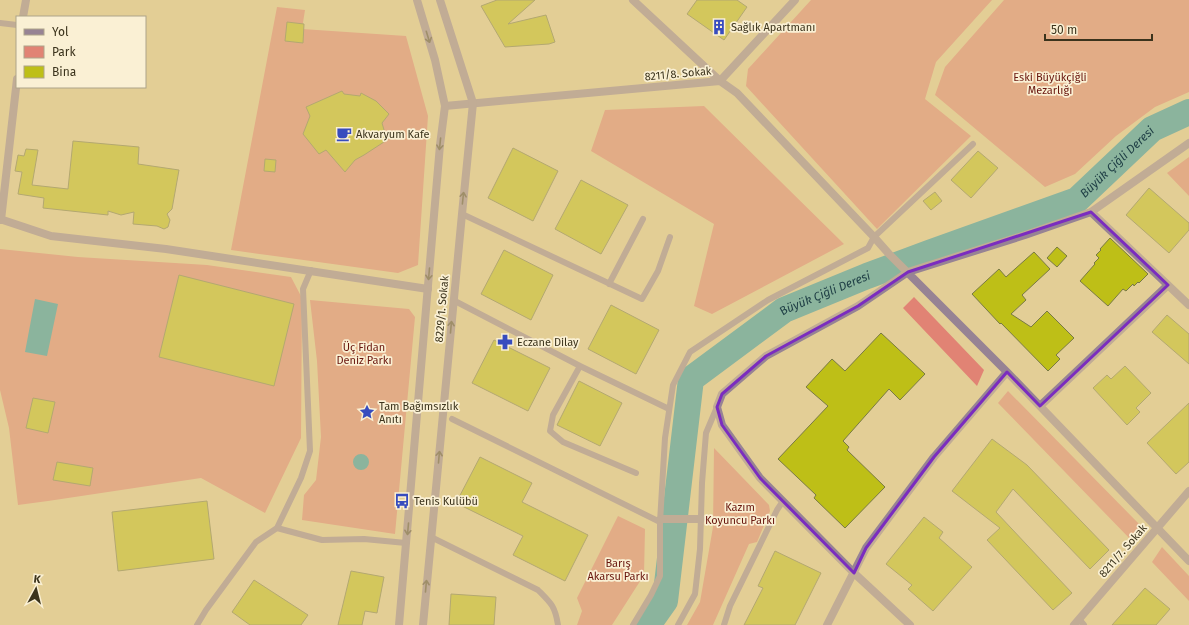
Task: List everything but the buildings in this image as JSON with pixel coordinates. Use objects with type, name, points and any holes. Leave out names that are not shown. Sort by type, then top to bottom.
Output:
[{"type":"street","points":[[23,16],[26,0]]},
{"type":"street","name":"8229/1. Sokak","points":[[399,625],[440,145],[445,106],[436,60],[417,0]]},
{"type":"street","name":"8229/1. Sokak","points":[[423,625],[473,103],[440,0]]},
{"type":"street","points":[[633,0],[720,81],[795,0]]},
{"type":"street","name":"8211/8. Sokak","points":[[445,106],[720,81],[737,93],[889,254],[1007,372],[1158,527],[1189,561]]},
{"type":"street","points":[[16,87],[0,220],[51,236],[166,249],[428,289]]},
{"type":"street","points":[[910,625],[854,572],[760,478],[722,424],[717,407],[722,394],[766,356],[858,306],[908,272],[1025,235],[1090,212],[1189,143]]},
{"type":"street","points":[[1090,212],[1189,305]]},
{"type":"street","points":[[1040,406],[1168,285]]},
{"type":"street","points":[[827,625],[866,548],[934,457],[1007,372]]},
{"type":"street","name":"8211/7. Sokak","points":[[1079,623],[1189,491]]},
{"type":"street","points":[[661,521],[701,518]]},
{"type":"lane","points":[[0,23],[16,26]]},
{"type":"lane","points":[[633,625],[660,576],[665,438],[673,385],[690,352],[768,300],[868,248],[874,237],[973,144]]},
{"type":"lane","points":[[462,214],[642,299],[658,271],[670,236]]},
{"type":"lane","points":[[609,284],[643,219]]},
{"type":"lane","points":[[197,625],[206,610],[256,542],[277,528],[301,478],[310,451],[303,288],[311,270]]},
{"type":"lane","points":[[453,300],[580,366],[669,409]]},
{"type":"lane","points":[[580,366],[552,415],[550,431],[563,442],[636,474]]},
{"type":"lane","points":[[678,625],[694,594],[700,549],[702,483],[706,433],[717,407]]},
{"type":"lane","points":[[452,420],[661,521]]},
{"type":"lane","points":[[724,625],[730,606],[782,501]]},
{"type":"lane","points":[[277,528],[322,540],[364,539],[406,543]]},
{"type":"lane","points":[[431,537],[538,590],[552,603],[558,625]]},
{"type":"highlighted area","points":[[1091,212],[1168,285],[1040,406],[1007,372],[934,457],[866,548],[854,573],[760,478],[722,425],[717,407],[722,394],[766,356],[858,306],[908,272]]},
{"type":"green space","points":[[811,0],[992,0],[936,62],[925,99],[971,136],[877,229],[746,86],[748,69]]},
{"type":"green space","name":"Eski Büyükçiğli Mezarlığı","points":[[1004,0],[1189,0],[1189,92],[1155,107],[1116,136],[1075,174],[1045,187],[935,95],[945,67]]},
{"type":"green space","points":[[277,7],[305,10],[302,29],[406,36],[428,116],[418,265],[398,273],[231,250]]},
{"type":"green space","points":[[704,106],[844,244],[712,314],[694,306],[714,224],[591,151],[605,110]]},
{"type":"green space","points":[[1189,157],[1189,196],[1167,173]]},
{"type":"green space","points":[[0,249],[78,257],[207,265],[291,277],[302,298],[301,438],[265,513],[201,478],[18,505],[9,428],[0,390]]},
{"type":"green space","points":[[914,297],[984,370],[977,386],[903,308]]},
{"type":"green space","name":"Üç Fidan Deniz Parkı","points":[[310,300],[409,309],[415,317],[395,534],[302,520],[304,495],[316,480],[321,437],[317,361]]},
{"type":"green space","points":[[1008,391],[1141,526],[1132,541],[998,403]]},
{"type":"green space","name":"Kazım Koyuncu Parkı","points":[[714,448],[769,505],[770,511],[757,542],[749,544],[713,625],[687,625],[700,602],[713,527]]},
{"type":"green space","name":"Barış Akarsu Parkı","points":[[618,516],[645,529],[644,575],[612,625],[577,625],[582,611],[577,598]]},
{"type":"green space","points":[[1162,547],[1189,576],[1189,601],[1152,562]]},
{"type":"water","points":[[35,299],[58,304],[47,356],[25,352]]},
{"type":"water","points":[[361,454],[367,456],[369,462],[367,468],[361,470],[355,468],[353,462],[355,456]]},
{"type":"waterway","name":"Büyük Çiğli Deresi","points":[[648,625],[665,601],[691,379],[784,310],[867,276],[1077,200],[1152,129],[1189,112]]},
{"type":"place","name":"Sağlık Apartmanı","points":[[719,27]]},
{"type":"place","name":"Akvaryum Kafe","points":[[344,134]]},
{"type":"place","name":"Eczane Dilay","points":[[505,342]]},
{"type":"place","name":"Tam Bağımsızlık Anıtı","points":[[367,412]]},
{"type":"place","name":"Tenis Kulübü","points":[[402,501]]}]
